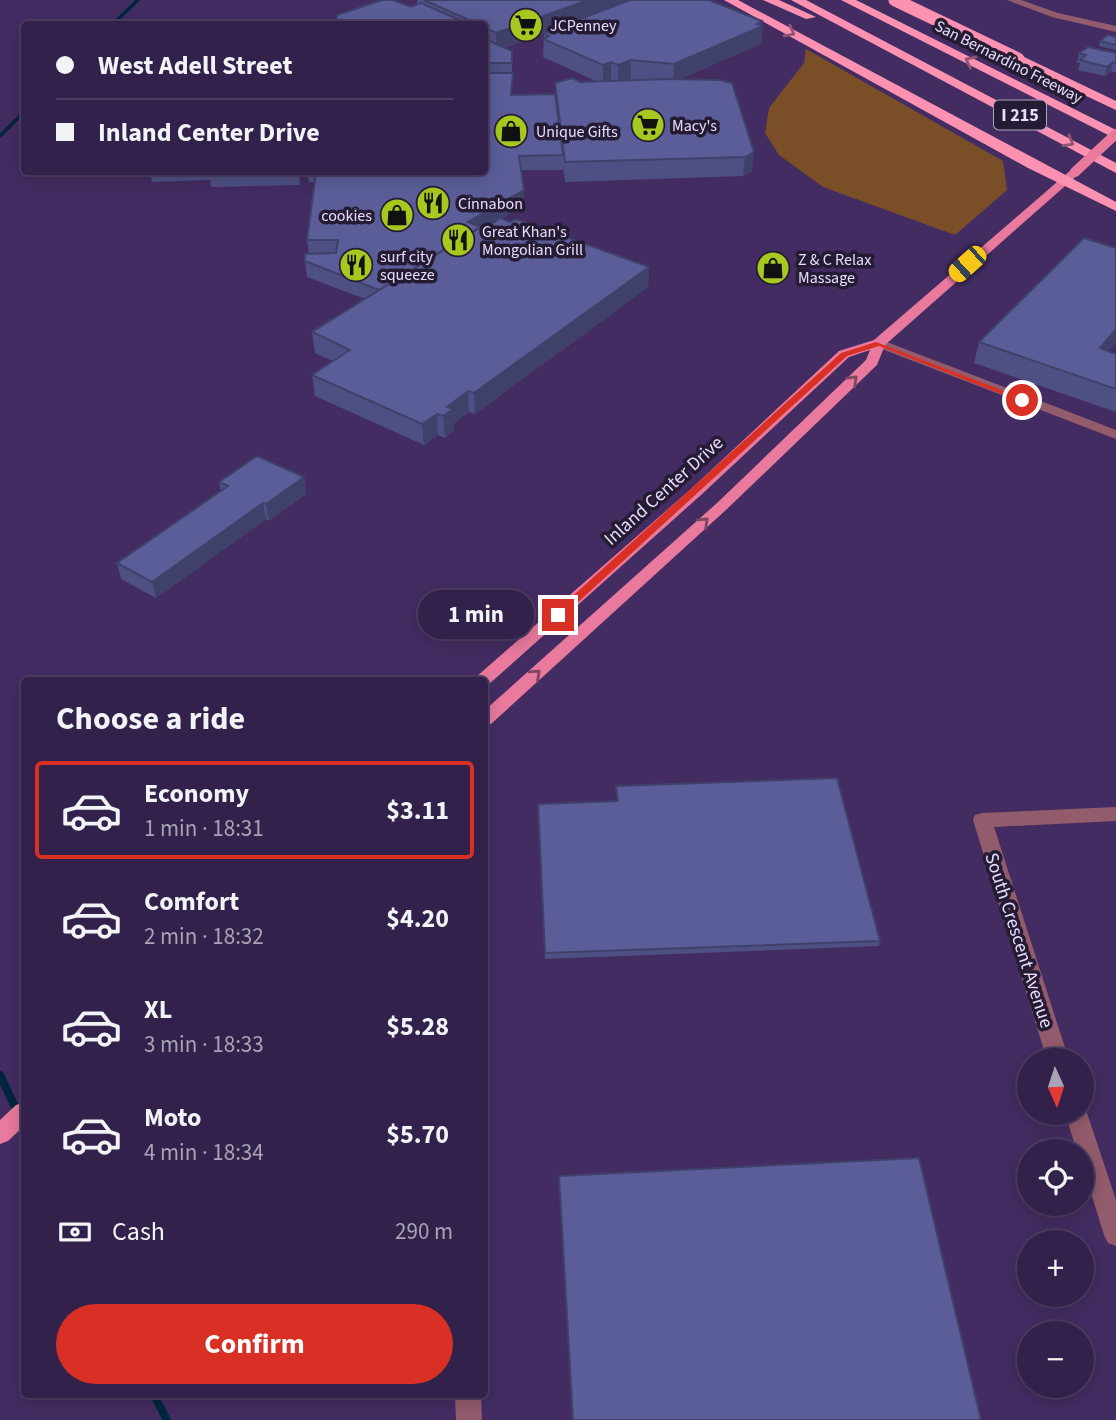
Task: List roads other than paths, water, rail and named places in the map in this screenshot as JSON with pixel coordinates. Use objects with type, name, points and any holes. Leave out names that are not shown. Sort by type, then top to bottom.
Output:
[{"type":"highway","points":[[730,0],[1069,177],[1116,207]]},
{"type":"highway","points":[[769,0],[880,45]]},
{"type":"highway","name":"I 215","points":[[797,0],[1042,127],[1116,169]]},
{"type":"highway","name":"San Bernardino Freeway","points":[[847,0],[1116,135]]},
{"type":"highway","points":[[896,0],[990,57],[1032,91]]},
{"type":"highway","points":[[896,0],[1116,106]]},
{"type":"main road","name":"Inland Center Drive","points":[[487,677],[696,492],[844,354],[879,344],[1116,135]]},
{"type":"main road","name":"Inland Center Drive","points":[[488,717],[722,506],[872,362],[879,344]]},
{"type":"main road","points":[[0,1135],[21,1114]]},
{"type":"street","points":[[1012,0],[1055,15],[1116,29]]},
{"type":"street","points":[[879,344],[1116,435]]},
{"type":"street","name":"South Crescent Avenue","points":[[1054,1048],[982,820],[1116,814]]},
{"type":"street","points":[[1080,1125],[1116,1235]]},
{"type":"street","points":[[468,1398],[469,1420]]},
{"type":"waterway","points":[[116,21],[138,0]]},
{"type":"waterway","points":[[0,136],[21,115]]},
{"type":"waterway","points":[[0,1075],[21,1120]]},
{"type":"waterway","points":[[156,1398],[167,1420]]},
{"type":"place","name":"JCPenney","points":[[526,25]]},
{"type":"place","name":"Macy's","points":[[648,125]]},
{"type":"place","name":"Unique Gifts","points":[[511,131]]},
{"type":"place","name":"Cinnabon","points":[[433,203]]},
{"type":"place","name":"cookies","points":[[397,215]]},
{"type":"place","name":"Great Khan's Mongolian Grill","points":[[458,240]]},
{"type":"place","name":"surf city squeeze","points":[[356,265]]},
{"type":"place","name":"Z & C Relax Massage","points":[[773,268]]}]
